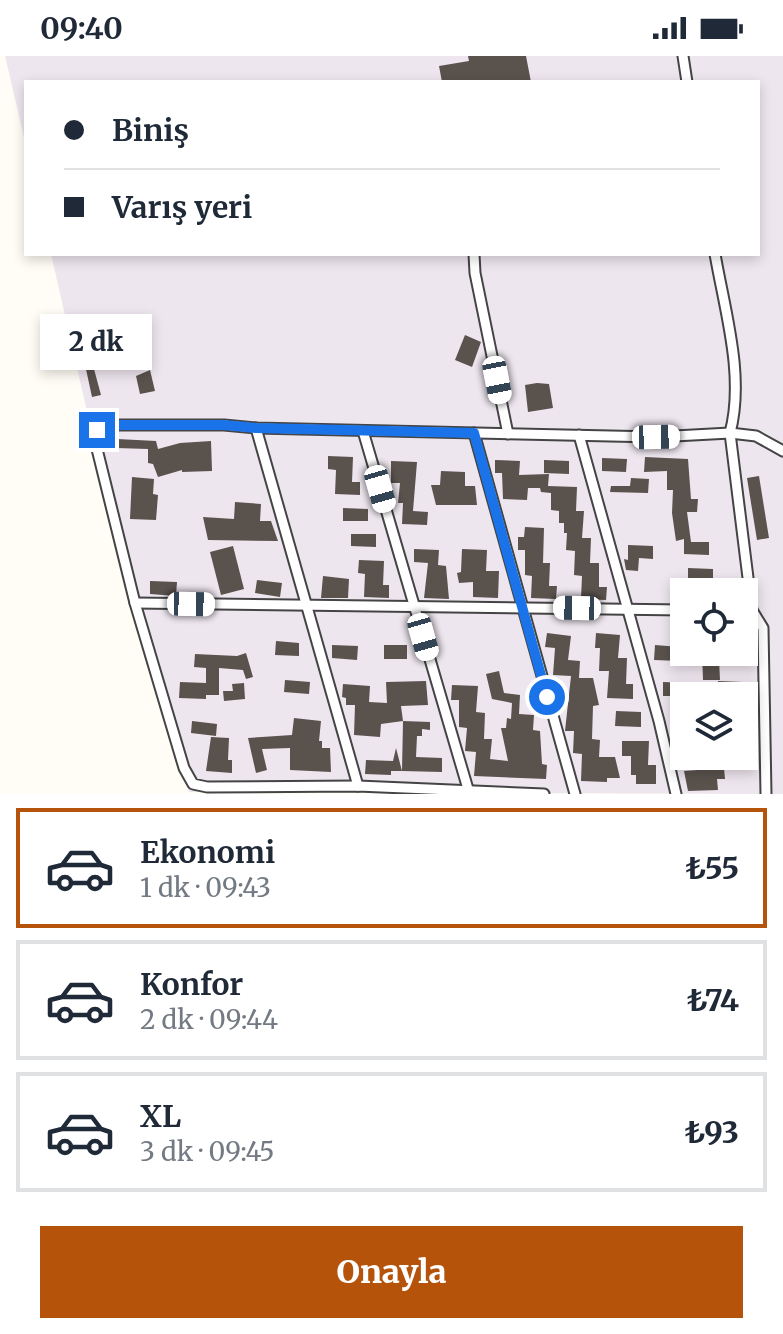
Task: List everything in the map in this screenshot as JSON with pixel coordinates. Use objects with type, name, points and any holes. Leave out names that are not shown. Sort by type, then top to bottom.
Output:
[{"type":"street","points":[[683,56],[687,80]]},
{"type":"street","points":[[474,256],[508,434]]},
{"type":"street","points":[[715,256],[737,406],[730,433],[745,578]]},
{"type":"street","points":[[544,794],[468,789],[207,787],[193,784],[184,768],[135,603],[96,445],[97,430],[107,425],[224,425],[656,437],[730,433],[756,436],[783,451]]},
{"type":"street","points":[[256,428],[304,606],[358,786]]},
{"type":"street","points":[[363,431],[468,789]]},
{"type":"street","points":[[474,433],[575,794]]},
{"type":"street","points":[[579,435],[629,608],[676,794]]},
{"type":"street","points":[[135,603],[670,609]]},
{"type":"street","points":[[758,622],[763,628],[766,794]]},
{"type":"shaded area","points":[[5,56],[783,56],[783,794],[189,792],[137,630],[51,256],[760,256],[760,80],[24,80],[24,137]]},
{"type":"building","points":[[468,56],[526,56],[531,80],[442,80],[439,66],[469,61]]},
{"type":"building","points":[[465,335],[481,342],[472,367],[455,360]]},
{"type":"building","points":[[87,343],[101,395],[92,397],[84,360],[80,361],[76,346]]},
{"type":"building","points":[[150,370],[155,391],[140,394],[136,376]]},
{"type":"building","points":[[549,384],[553,408],[528,412],[525,385]]},
{"type":"building","points":[[117,439],[156,441],[158,449],[180,443],[211,441],[212,471],[182,470],[158,477],[153,464],[148,463],[148,449],[116,448]]},
{"type":"building","points":[[328,456],[353,457],[352,482],[360,482],[360,495],[335,494],[336,470],[328,469]]},
{"type":"building","points":[[645,457],[688,459],[691,499],[698,499],[697,512],[687,512],[691,542],[709,542],[709,555],[684,554],[684,539],[676,541],[673,490],[667,490],[667,471],[644,472]]},
{"type":"building","points":[[602,458],[627,459],[626,472],[602,471]]},
{"type":"building","points":[[495,460],[520,461],[519,475],[549,474],[548,486],[577,487],[576,511],[584,511],[582,538],[591,538],[590,563],[599,563],[599,587],[607,587],[606,600],[581,599],[582,576],[574,575],[575,551],[566,550],[567,533],[564,533],[564,523],[559,523],[559,511],[551,510],[551,493],[541,492],[540,488],[528,488],[527,500],[503,499],[502,473],[495,473]]},
{"type":"building","points":[[544,460],[569,461],[569,474],[544,473]]},
{"type":"building","points":[[391,461],[417,462],[413,511],[428,512],[427,525],[402,524],[403,503],[398,503],[400,483],[391,483]]},
{"type":"building","points":[[441,471],[465,472],[465,486],[475,486],[477,505],[436,505],[431,485],[440,485]]},
{"type":"building","points":[[759,476],[769,538],[757,540],[747,478]]},
{"type":"building","points":[[132,477],[154,479],[153,494],[158,495],[156,520],[130,519]]},
{"type":"building","points":[[631,478],[649,479],[648,493],[610,492],[611,486],[630,486]]},
{"type":"building","points":[[235,502],[261,504],[260,521],[271,521],[278,541],[208,540],[203,517],[234,519]]},
{"type":"building","points":[[343,508],[368,509],[368,521],[343,521]]},
{"type":"building","points":[[525,527],[544,528],[543,563],[550,563],[549,586],[557,586],[556,599],[531,598],[532,576],[525,575],[525,550],[518,550],[518,537],[524,537]]},
{"type":"building","points":[[351,534],[376,534],[376,547],[351,546]]},
{"type":"building","points":[[628,545],[653,546],[653,559],[639,558],[638,571],[626,570],[624,559],[628,560]]},
{"type":"building","points":[[233,546],[244,589],[221,595],[210,552]]},
{"type":"building","points":[[414,549],[439,550],[438,565],[446,566],[449,599],[424,598],[428,563],[414,562]]},
{"type":"building","points":[[462,549],[487,550],[486,571],[499,571],[498,598],[473,597],[473,582],[459,583],[457,573],[461,572]]},
{"type":"building","points":[[359,560],[384,561],[383,585],[389,585],[389,598],[364,597],[365,574],[358,573]]},
{"type":"building","points":[[688,568],[713,569],[713,578],[688,578]]},
{"type":"building","points":[[323,576],[349,579],[348,598],[321,598]]},
{"type":"building","points":[[257,580],[282,583],[280,597],[255,593]]},
{"type":"building","points":[[150,581],[177,582],[176,596],[150,594]]},
{"type":"building","points":[[547,633],[571,636],[568,660],[580,661],[579,678],[593,678],[599,705],[593,706],[592,739],[600,740],[599,757],[615,757],[620,778],[607,778],[607,782],[581,781],[582,754],[573,753],[574,731],[565,731],[571,676],[553,675],[555,648],[545,647]]},
{"type":"building","points":[[596,633],[620,635],[618,658],[627,658],[626,684],[633,684],[633,699],[607,698],[609,671],[599,671],[600,648],[595,648]]},
{"type":"building","points":[[276,641],[299,643],[299,656],[275,655]]},
{"type":"building","points":[[332,645],[358,646],[357,660],[332,658]]},
{"type":"building","points":[[384,645],[407,645],[407,659],[384,659]]},
{"type":"building","points":[[655,645],[670,646],[670,661],[654,660]]},
{"type":"building","points":[[246,653],[253,677],[246,679],[243,670],[219,668],[219,695],[206,695],[206,699],[179,698],[180,682],[206,683],[206,668],[194,667],[195,654],[237,656]]},
{"type":"building","points":[[702,666],[719,666],[720,680],[703,680]]},
{"type":"building","points":[[499,671],[504,693],[520,695],[519,714],[534,715],[533,730],[540,731],[542,764],[547,765],[546,779],[474,776],[476,752],[465,751],[467,728],[459,727],[459,700],[451,700],[452,685],[478,686],[476,712],[485,713],[484,739],[492,739],[490,759],[508,761],[501,728],[506,728],[507,718],[511,719],[512,703],[492,699],[486,674]]},
{"type":"building","points":[[285,680],[310,682],[309,694],[284,692]]},
{"type":"building","points":[[426,681],[428,705],[401,706],[403,721],[381,724],[380,737],[354,735],[355,705],[346,705],[346,698],[342,697],[343,684],[370,686],[369,702],[387,703],[386,682]]},
{"type":"building","points":[[663,682],[670,682],[670,696],[663,696]]},
{"type":"building","points":[[244,683],[245,699],[224,701],[223,691],[233,691],[232,684]]},
{"type":"building","points":[[616,711],[641,712],[641,727],[615,726]]},
{"type":"building","points":[[294,718],[321,721],[319,741],[322,741],[322,748],[330,748],[331,772],[290,770],[290,748],[262,749],[267,770],[256,773],[248,738],[292,735]]},
{"type":"building","points":[[192,721],[217,724],[216,736],[191,733]]},
{"type":"building","points":[[403,721],[430,722],[430,730],[422,729],[422,736],[417,736],[416,757],[442,758],[442,772],[402,771]]},
{"type":"building","points":[[211,737],[229,738],[228,760],[232,760],[232,773],[206,771]]},
{"type":"building","points":[[622,741],[649,741],[648,765],[656,765],[656,784],[636,784],[636,775],[631,775],[631,756],[622,756]]},
{"type":"building","points":[[396,748],[402,771],[391,771],[391,775],[365,774],[366,760],[393,761]]},
{"type":"building","points":[[724,770],[725,779],[717,779],[718,790],[688,791],[684,771]]},
{"type":"route","points":[[97,430],[107,425],[224,425],[474,433],[547,697]]}]
